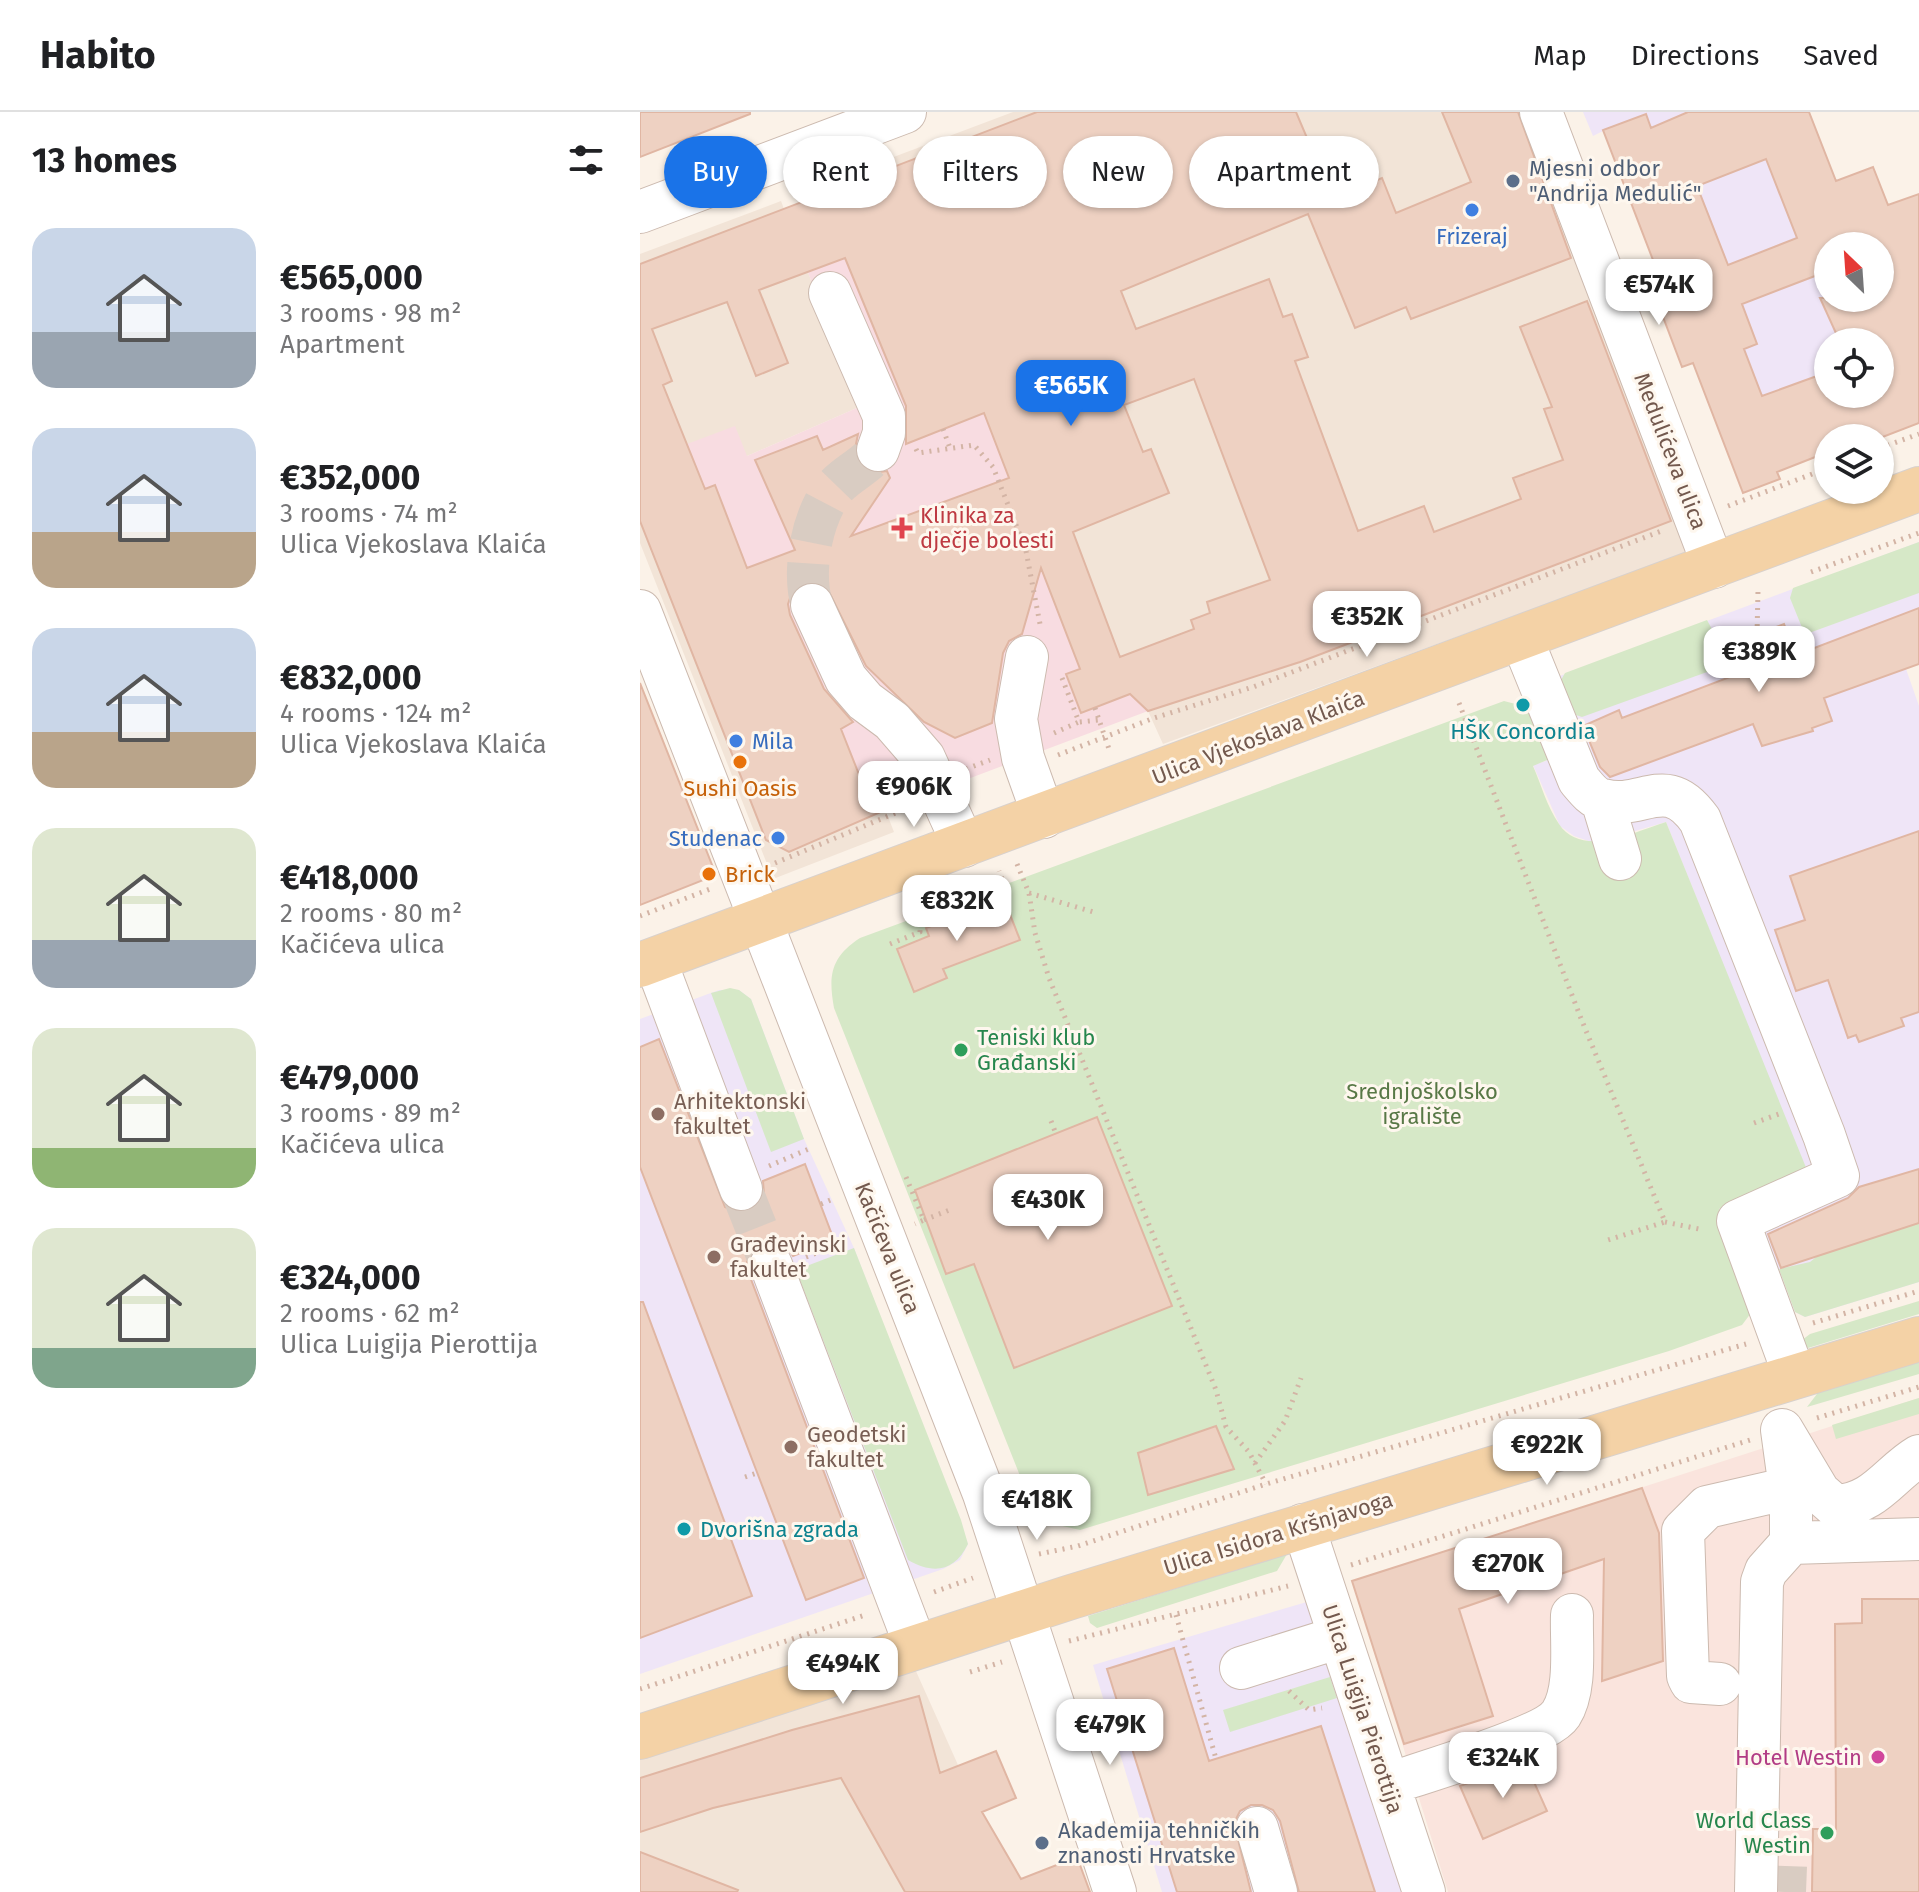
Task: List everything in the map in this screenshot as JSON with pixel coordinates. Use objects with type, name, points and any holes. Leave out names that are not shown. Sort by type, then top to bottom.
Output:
[{"type":"main road","name":"Ulica Vjekoslava Klaića","points":[[648,962],[1919,489]]},
{"type":"main road","name":"Ulica Isidora Kršnjavoga","points":[[640,1737],[1025,1611],[1919,1339]]},
{"type":"street","points":[[640,212],[905,112]]},
{"type":"street","name":"Medulićeva ulica","points":[[1541,112],[1714,567]]},
{"type":"street","points":[[830,293],[884,416],[884,433],[894,444]]},
{"type":"street","points":[[812,605],[846,679],[865,701],[892,721],[924,758],[964,846]]},
{"type":"street","name":"Kačićeva ulica","points":[[640,611],[952,1408],[1025,1611],[1115,1892]]},
{"type":"street","points":[[1521,637],[1579,780],[1602,800],[1620,859]]},
{"type":"street","points":[[1027,657],[1016,719],[1025,767],[1044,817]]},
{"type":"street","points":[[1602,800],[1617,801],[1652,794],[1674,796],[1690,806],[1700,820],[1838,1176],[1738,1221],[1781,1333],[1781,1430],[1790,1488],[1791,1543],[1766,1571],[1762,1582],[1756,1892]]},
{"type":"street","points":[[648,962],[751,1179]]},
{"type":"street","points":[[784,1263],[916,1647]]},
{"type":"street","points":[[1781,1430],[1819,1492],[1835,1506],[1859,1501],[1882,1488],[1909,1464]]},
{"type":"street","points":[[1791,1543],[1910,1540],[1909,1464]]},
{"type":"street","points":[[1720,1684],[1691,1682],[1688,1676],[1683,1531],[1707,1507],[1790,1488]]},
{"type":"street","name":"Ulica Luigija Pierottija","points":[[1303,1525],[1424,1892]]},
{"type":"street","points":[[1389,1784],[1526,1736],[1560,1716],[1569,1694],[1572,1615]]},
{"type":"street","points":[[1241,1668],[1340,1637]]},
{"type":"street","points":[[1257,1828],[1276,1892]]},
{"type":"path","points":[[943,429],[950,448]]},
{"type":"path","points":[[1894,443],[1919,434]]},
{"type":"path","points":[[894,444],[918,453],[974,445],[993,467],[1020,535]]},
{"type":"path","points":[[1726,507],[1814,473]]},
{"type":"path","points":[[1025,767],[1253,687],[1670,528]]},
{"type":"path","points":[[1757,634],[1758,591]]},
{"type":"path","points":[[1459,703],[1582,1021],[1665,1222],[1608,1240]]},
{"type":"path","points":[[1095,708],[1104,738]]},
{"type":"path","points":[[767,866],[941,794]]},
{"type":"path","points":[[1017,864],[1029,893],[1035,933],[1049,978],[1216,1390],[1226,1427],[1255,1463],[1266,1484]]},
{"type":"path","points":[[890,944],[920,932],[920,922],[1000,895],[1004,884],[999,871]]},
{"type":"path","points":[[640,916],[714,888]]},
{"type":"path","points":[[1029,893],[1097,913]]},
{"type":"path","points":[[1051,1121],[1056,1134]]},
{"type":"path","points":[[751,1179],[820,1145]]},
{"type":"path","points":[[906,1177],[924,1220]]},
{"type":"path","points":[[910,1225],[952,1209]]},
{"type":"path","points":[[784,1263],[858,1238]]},
{"type":"path","points":[[1040,1554],[1078,1546],[1266,1484],[1919,1291]]},
{"type":"path","points":[[1255,1463],[1285,1421],[1301,1378]]},
{"type":"path","points":[[1349,1565],[1919,1387]]},
{"type":"path","points":[[1218,1430],[1226,1427]]},
{"type":"path","points":[[745,1477],[757,1473]]},
{"type":"path","points":[[1066,1642],[1301,1583]]},
{"type":"path","points":[[1176,1615],[1216,1759]]},
{"type":"path","points":[[640,1689],[807,1635]]},
{"type":"path","points":[[1288,1690],[1309,1710],[1322,1708]]},
{"type":"shaded area","points":[[1013,112],[1527,112],[1700,548],[1163,744],[1148,711],[1130,694],[1116,656],[894,208],[897,208],[897,156],[913,150],[913,208],[1047,208],[1047,136],[949,136]]},
{"type":"shaded area","points":[[1583,112],[1749,112],[1831,182],[1873,167],[1888,205],[1919,232],[1919,423],[1894,433],[1894,424],[1814,424],[1814,457],[1778,471],[1780,479],[1743,493],[1693,364],[1682,367],[1643,264],[1653,259],[1603,131],[1593,136]]},
{"type":"shaded area","points":[[781,201],[859,407],[747,456],[715,485],[815,738],[861,777],[871,773],[894,832],[773,879],[640,543],[640,254]]},
{"type":"shaded area","name":"Klinika za dječje bolesti","points":[[784,209],[1023,398],[1119,655],[1116,656],[1130,694],[1148,711],[883,811],[871,773],[860,777],[815,739],[715,486],[705,489],[687,444],[735,426],[747,456],[859,407]]},
{"type":"shaded area","points":[[1919,542],[1919,664],[1906,669],[1919,706],[1919,831],[1790,876],[1805,920],[1775,931],[1796,991],[1828,980],[1848,1038],[1856,1035],[1859,1042],[1903,1026],[1901,1018],[1919,1012],[1919,1282],[1805,1317],[1795,1312],[1779,1269],[1761,1285],[1723,1227],[1719,1209],[1806,1171],[1666,822],[1594,843],[1574,836],[1560,826],[1533,765],[1546,761],[1533,686]]},
{"type":"shaded area","points":[[719,990],[739,990],[751,999],[804,1139],[854,1248],[968,1544],[960,1560],[943,1569],[640,1674],[640,1019]]},
{"type":"shaded area","points":[[1919,1398],[1919,1892],[1448,1892],[1352,1581]]},
{"type":"shaded area","points":[[1317,1599],[1411,1892],[1162,1892],[1093,1665]]},
{"type":"shaded area","points":[[915,1669],[967,1785],[862,1815],[905,1892],[640,1892],[640,1755]]},
{"type":"green space","points":[[1919,542],[1919,593],[1809,633],[1803,630],[1790,598],[1793,588]]},
{"type":"green space","points":[[1707,620],[1726,655],[1727,662],[1721,667],[1582,717],[1576,715],[1561,680],[1565,673]]},
{"type":"green space","name":"Srednjoškolsko igralište","points":[[1504,701],[1527,707],[1559,755],[1533,766],[1551,810],[1569,834],[1581,840],[1610,840],[1666,822],[1807,1170],[1719,1209],[1751,1313],[1742,1325],[1669,1351],[1080,1530],[1045,1522],[1030,1501],[834,1008],[831,986],[837,960],[860,938]]},
{"type":"green space","points":[[730,988],[739,990],[751,999],[804,1139],[771,1152],[711,993]]},
{"type":"green space","points":[[1919,1223],[1919,1282],[1805,1317],[1795,1312],[1779,1269],[1810,1262],[1821,1253]]},
{"type":"green space","points":[[854,1248],[968,1544],[957,1560],[943,1568],[927,1568],[908,1560],[796,1270]]},
{"type":"green space","points":[[1919,1301],[1919,1314],[1808,1348],[1804,1346],[1802,1340],[1810,1334]]},
{"type":"green space","points":[[1919,1359],[1919,1374],[1807,1407],[1820,1390]]},
{"type":"green space","points":[[1919,1398],[1919,1414],[1836,1439],[1832,1425]]},
{"type":"green space","points":[[1287,1554],[1277,1571],[1097,1628],[1090,1623],[1088,1616]]},
{"type":"green space","points":[[1330,1677],[1337,1698],[1230,1732],[1223,1710]]},
{"type":"building","points":[[640,112],[750,112],[694,136],[664,136],[664,148],[640,157]]},
{"type":"building","points":[[1037,112],[1296,112],[1306,136],[1189,136],[1189,208],[1379,208],[1379,179],[1382,178],[1396,213],[1471,182],[1442,112],[1518,112],[1571,258],[1411,319],[1406,307],[1355,328],[1308,214],[1121,291],[1136,329],[1269,279],[1283,317],[1292,314],[1308,357],[1295,361],[1358,531],[1424,506],[1434,532],[1521,499],[1513,478],[1563,460],[1544,409],[1552,407],[1520,327],[1587,301],[1671,521],[1300,662],[1148,711],[1130,694],[1081,713],[1066,674],[1080,669],[1041,568],[1022,634],[1009,641],[1003,653],[992,723],[955,738],[924,722],[866,666],[826,586],[815,581],[803,583],[792,592],[788,604],[790,615],[824,689],[853,722],[841,729],[860,777],[871,773],[883,811],[789,852],[766,840],[640,521],[640,264],[786,208],[897,208],[897,166],[913,159],[913,208],[1047,208],[1047,136],[974,136]],"holes":[[[845,258],[906,406],[906,444],[984,413],[1009,478],[851,536],[890,478],[887,471],[871,473],[859,465],[854,454],[858,434],[823,450],[817,436],[755,460],[795,550],[747,568],[715,485],[705,489],[663,385],[672,381],[652,329],[727,302],[756,376],[788,363],[759,290]],[[1194,379],[1270,580],[1207,602],[1210,613],[1191,620],[1194,629],[1120,657],[1073,532],[1169,493],[1151,449],[1143,452],[1124,405]]]},
{"type":"building","points":[[1688,112],[1809,112],[1836,181],[1873,167],[1888,205],[1919,194],[1919,423],[1894,433],[1894,424],[1814,424],[1814,457],[1777,472],[1780,479],[1743,493],[1693,363],[1682,367],[1643,264],[1653,260],[1603,130],[1646,114],[1651,128]],"holes":[[[1766,159],[1797,238],[1728,265],[1697,186]],[[1814,232],[1894,232],[1894,312],[1826,312],[1834,328],[1894,328],[1894,408],[1814,408],[1814,377],[1762,396],[1744,349],[1757,344],[1742,304],[1814,276]]]},
{"type":"building","points":[[1919,608],[1919,664],[1824,698],[1832,721],[1812,728],[1813,731],[1762,746],[1753,724],[1610,777],[1600,767],[1583,726],[1619,710],[1622,718],[1738,674],[1736,668],[1752,662],[1744,639],[1784,624],[1793,648],[1801,645],[1804,652]]},
{"type":"building","points":[[640,683],[716,875],[640,905]]},
{"type":"building","points":[[1919,831],[1919,1012],[1901,1018],[1904,1026],[1859,1042],[1856,1035],[1848,1038],[1828,980],[1796,991],[1775,930],[1805,920],[1790,876]]},
{"type":"building","points":[[1004,899],[1020,940],[943,969],[947,978],[914,992],[897,949],[929,936],[926,928]]},
{"type":"building","points":[[659,1039],[725,1207],[738,1213],[750,1211],[760,1204],[764,1194],[763,1181],[805,1164],[834,1240],[793,1256],[786,1246],[774,1241],[763,1242],[753,1249],[747,1262],[864,1578],[806,1600],[640,1167],[640,1047]]},
{"type":"building","points":[[1097,1117],[1172,1306],[1014,1368],[974,1264],[946,1274],[915,1190]]},
{"type":"building","points":[[1919,1169],[1919,1223],[1781,1268],[1768,1234],[1848,1198],[1859,1187]]},
{"type":"building","name":"Dvorišna zgrada","points":[[640,1302],[643,1302],[752,1596],[640,1638]]},
{"type":"building","points":[[1216,1426],[1234,1469],[1148,1495],[1138,1453]]},
{"type":"building","points":[[1642,1488],[1659,1533],[1663,1661],[1602,1681],[1604,1559],[1459,1609],[1493,1716],[1404,1744],[1352,1581]]},
{"type":"building","name":"Hotel Westin","points":[[1862,1599],[1919,1599],[1919,1892],[1812,1892],[1813,1829],[1836,1829],[1835,1624],[1862,1623]]},
{"type":"building","points":[[1174,1648],[1209,1761],[1321,1726],[1375,1892],[1299,1892],[1280,1821],[1273,1810],[1262,1805],[1251,1805],[1240,1811],[1234,1823],[1251,1892],[1177,1892],[1107,1669]]},
{"type":"building","points":[[919,1696],[940,1773],[996,1751],[1016,1798],[982,1812],[1021,1879],[1077,1857],[1090,1892],[905,1892],[841,1778],[713,1808],[640,1832],[640,1778],[792,1730]]},
{"type":"building","points":[[1525,1762],[1547,1811],[1483,1839],[1460,1786]]},
{"type":"building","points":[[640,1852],[738,1890],[640,1892]]},
{"type":"tunnel","points":[[812,605],[808,562],[819,516],[837,485],[878,450]]},
{"type":"tunnel","points":[[741,1189],[771,1265]]},
{"type":"tunnel","points":[[1785,1892],[1786,1866]]},
{"type":"place","name":"Mjesni odbor \"Andrija Medulić\"","points":[[1513,181]]},
{"type":"place","name":"Frizeraj","points":[[1472,210]]},
{"type":"place","name":"Klinika za dječje bolesti","points":[[902,528]]},
{"type":"place","name":"HŠK Concordia","points":[[1523,705]]},
{"type":"place","name":"Mila","points":[[736,741]]},
{"type":"place","name":"Sushi Oasis","points":[[740,762]]},
{"type":"place","name":"Studenac","points":[[778,838]]},
{"type":"place","name":"Brick","points":[[709,874]]},
{"type":"place","name":"Teniski klub Građanski","points":[[961,1050]]},
{"type":"place","name":"Arhitektonski fakultet","points":[[658,1114]]},
{"type":"place","name":"Građevinski fakultet","points":[[714,1257]]},
{"type":"place","name":"Geodetski fakultet","points":[[791,1447]]},
{"type":"place","name":"Dvorišna zgrada","points":[[684,1529]]},
{"type":"place","name":"Hotel Westin","points":[[1878,1757]]},
{"type":"place","name":"World Class Westin","points":[[1827,1833]]},
{"type":"place","name":"Akademija tehničkih znanosti Hrvatske","points":[[1042,1843]]}]
